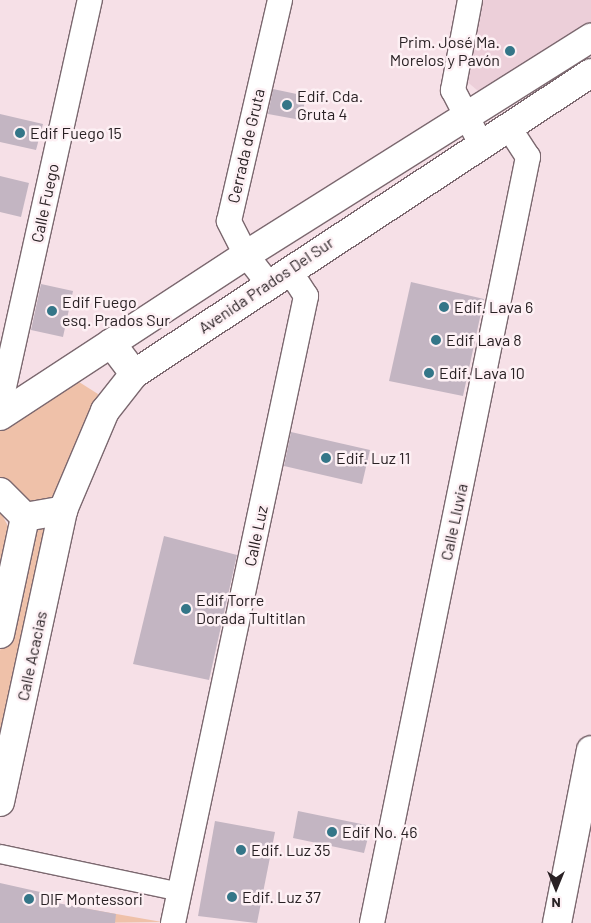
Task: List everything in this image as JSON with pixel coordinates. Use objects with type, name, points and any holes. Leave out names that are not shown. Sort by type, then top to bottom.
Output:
[{"type":"main road","name":"Avenida Prados Del Sur","points":[[0,416],[246,255],[591,38]]},
{"type":"main road","name":"Avenida Prados Del Sur","points":[[63,510],[105,411],[134,374],[278,276],[591,73]]},
{"type":"main road","points":[[110,343],[134,374]]},
{"type":"main road","points":[[0,492],[25,517]]},
{"type":"main road","points":[[25,517],[63,510]]},
{"type":"main road","name":"Calle Acacias","points":[[0,802],[63,510]]},
{"type":"main road","points":[[0,634],[25,517]]},
{"type":"main road","points":[[556,923],[591,750]]},
{"type":"street","name":"Calle Fuego","points":[[0,405],[90,0]]},
{"type":"street","name":"Cerrada de Gruta","points":[[278,276],[246,255],[229,221],[280,0]]},
{"type":"street","points":[[470,0],[453,90],[481,144]]},
{"type":"street","name":"Calle Lluvia","points":[[372,923],[528,157],[508,126]]},
{"type":"street","name":"Calle Luz","points":[[174,923],[306,296],[278,276]]},
{"type":"street","points":[[0,854],[180,892]]},
{"type":"shaded area","name":"Prim. José Ma. Morelos y Pavón","points":[[482,0],[591,0],[591,24],[484,96],[464,79]]},
{"type":"shaded area","points":[[68,375],[98,394],[85,454],[61,509],[25,513],[0,488],[0,420]]},
{"type":"shaded area","points":[[0,511],[9,528],[0,607]]},
{"type":"shaded area","points":[[60,515],[0,794],[0,651],[27,521]]},
{"type":"shaded area","points":[[88,909],[162,922],[86,923]]},
{"type":"building","name":"Edif. Cda. Gruta 4","points":[[273,89],[306,96],[301,120],[268,114]]},
{"type":"building","name":"Edif Fuego 15","points":[[0,114],[43,124],[36,150],[0,142]]},
{"type":"building","points":[[0,176],[29,183],[21,217],[0,212]]},
{"type":"building","points":[[411,282],[484,299],[463,396],[389,381]]},
{"type":"building","name":"Edif Fuego esq. Prados Sur","points":[[41,284],[73,291],[63,337],[31,330]]},
{"type":"building","name":"Edif. Luz 11","points":[[291,432],[370,450],[362,484],[284,466]]},
{"type":"building","name":"Edif Torre Dorada Tultitlan","points":[[164,536],[237,555],[209,680],[133,664]]},
{"type":"building","name":"Edif No. 46","points":[[298,811],[371,826],[364,853],[293,838]]},
{"type":"building","points":[[215,821],[275,832],[257,923],[198,916]]},
{"type":"building","name":"DIF Montessori","points":[[0,883],[58,896],[57,903],[116,914],[115,923],[0,923]]},
{"type":"place","name":"Prim. José Ma. Morelos y Pavón","points":[[510,51]]},
{"type":"place","name":"Edif. Cda. Gruta 4","points":[[287,105]]},
{"type":"place","name":"Edif Fuego 15","points":[[20,133]]},
{"type":"place","name":"Edif. Lava 6","points":[[444,307]]},
{"type":"place","name":"Edif Fuego esq. Prados Sur","points":[[52,311]]},
{"type":"place","name":"Edif Lava 8","points":[[436,340]]},
{"type":"place","name":"Edif. Lava 10","points":[[429,373]]},
{"type":"place","name":"Edif. Luz 11","points":[[326,458]]},
{"type":"place","name":"Edif Torre Dorada Tultitlan","points":[[186,609]]},
{"type":"place","name":"Edif No. 46","points":[[332,832]]},
{"type":"place","name":"Edif. Luz 35","points":[[241,850]]},
{"type":"place","name":"Edif. Luz 37","points":[[232,897]]},
{"type":"place","name":"DIF Montessori","points":[[29,899]]}]
